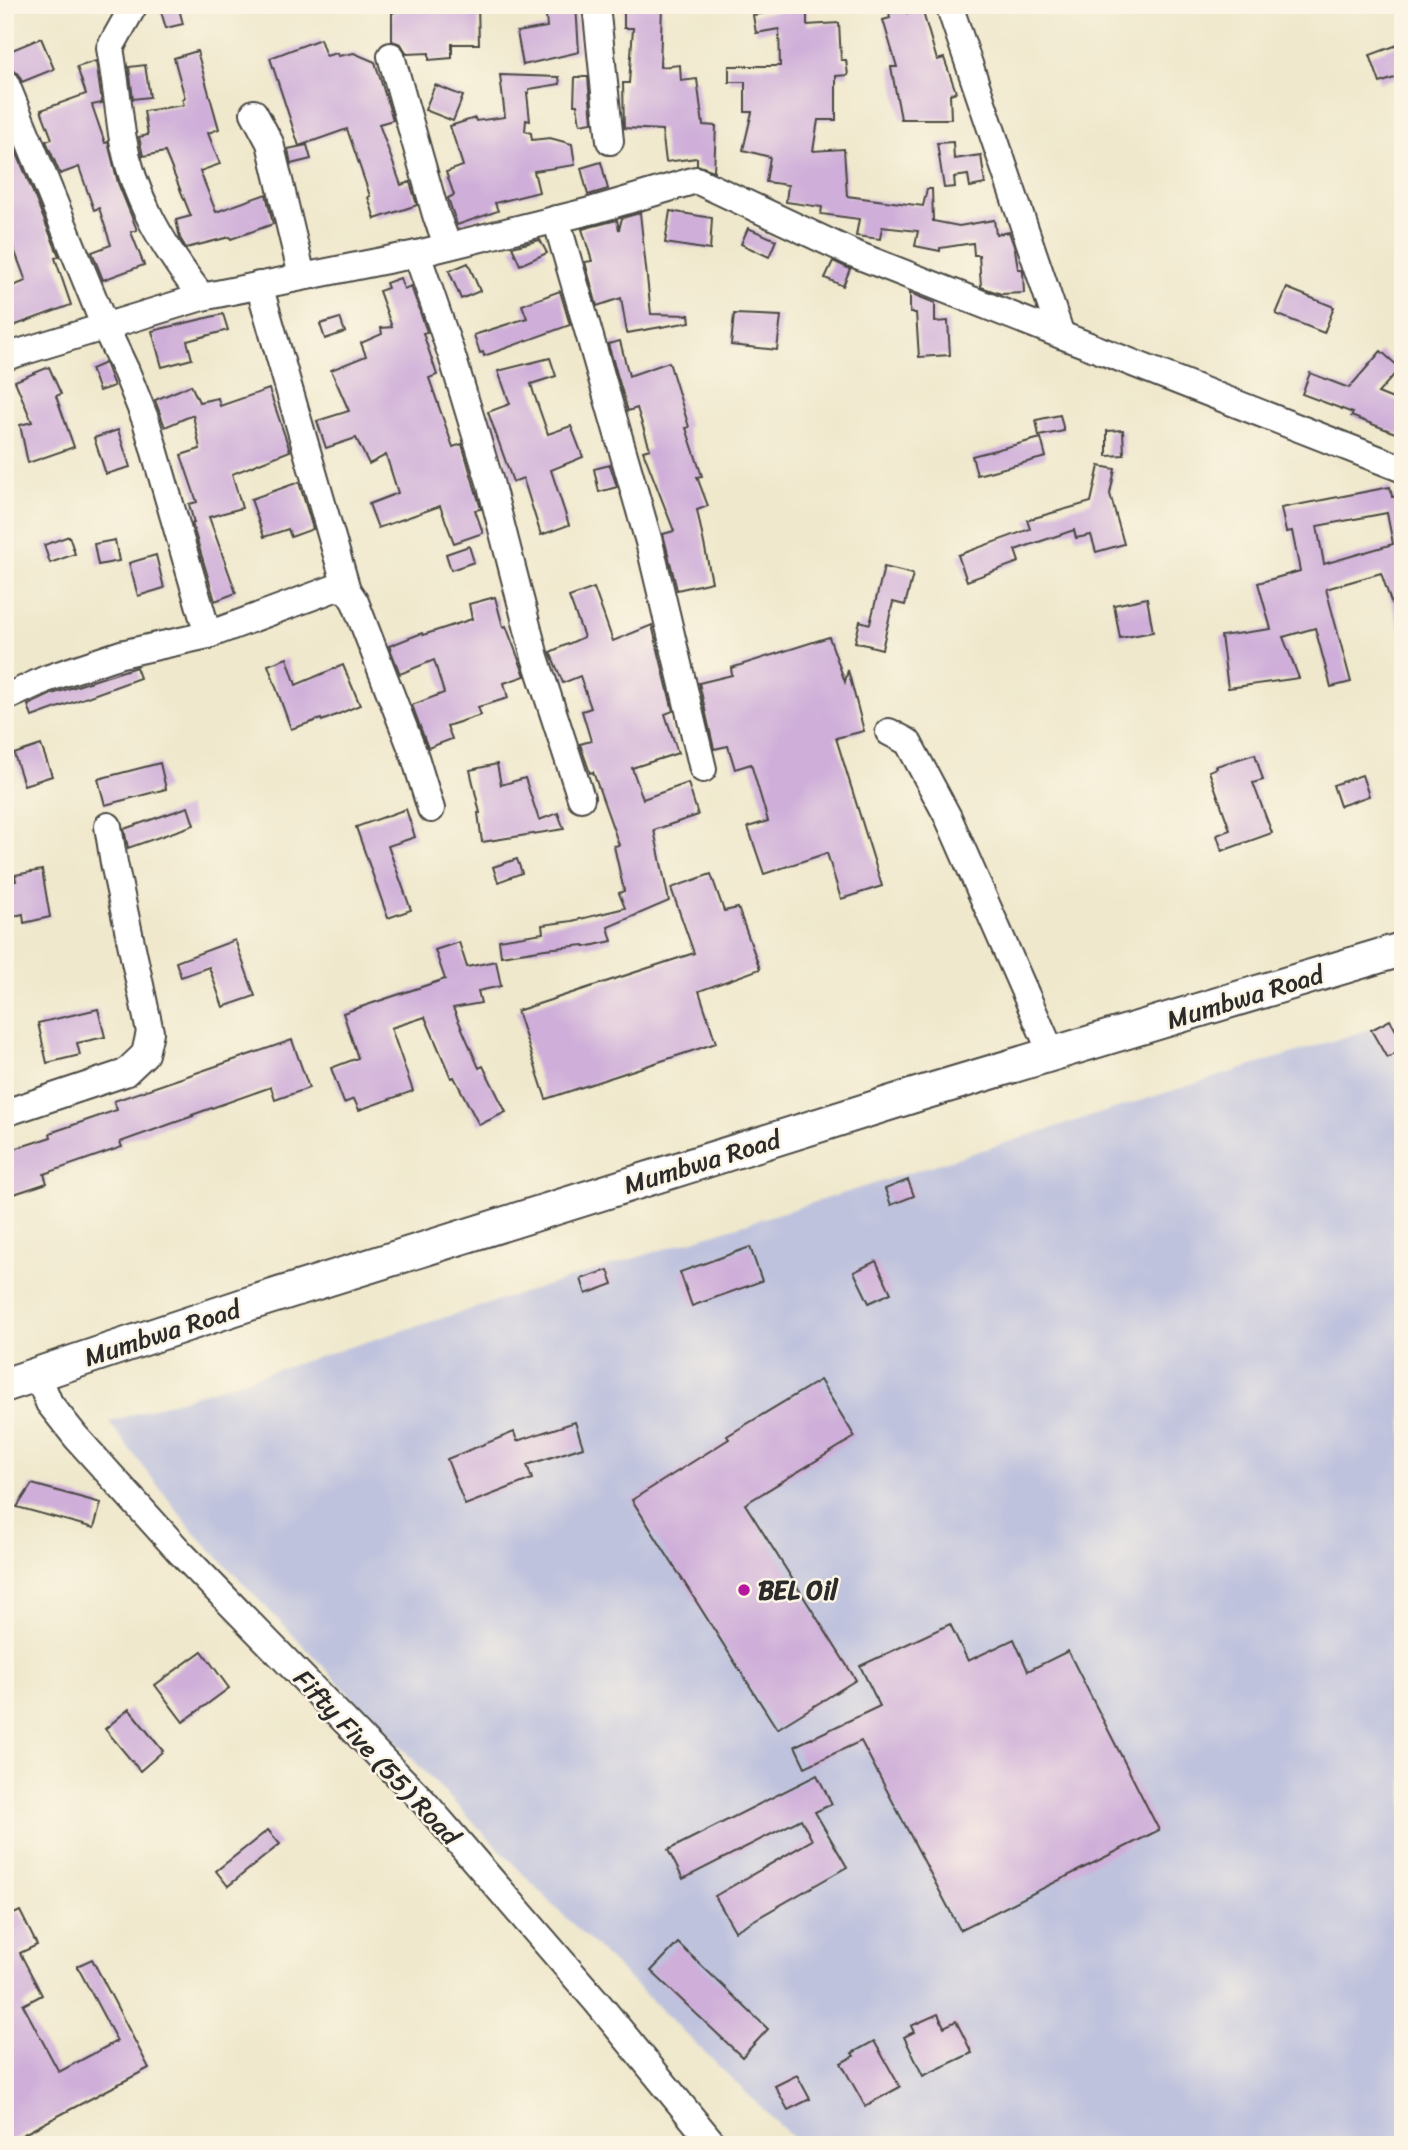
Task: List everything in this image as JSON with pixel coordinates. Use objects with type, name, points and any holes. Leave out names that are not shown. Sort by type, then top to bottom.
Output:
[{"type":"main road","name":"Mumbwa Road","points":[[5,1385],[271,1297],[1052,1054],[1403,949]]},
{"type":"street","points":[[134,5],[110,48],[122,135],[146,211],[170,256],[202,297]]},
{"type":"street","points":[[596,5],[610,141]]},
{"type":"street","points":[[948,5],[1060,335]]},
{"type":"street","points":[[391,57],[436,215],[448,246]]},
{"type":"street","points":[[5,82],[146,421],[208,635]]},
{"type":"street","points":[[254,113],[270,143],[302,276]]},
{"type":"street","points":[[5,357],[202,297],[417,254],[695,180],[852,253],[1403,469]]},
{"type":"street","points":[[556,219],[649,541],[703,769]]},
{"type":"street","points":[[417,254],[452,356],[490,482],[535,657],[581,798]]},
{"type":"street","points":[[259,285],[347,590],[355,602],[415,757],[431,809]]},
{"type":"street","points":[[5,698],[46,679],[121,654],[208,635],[335,588],[347,590]]},
{"type":"street","points":[[889,732],[908,742],[948,817],[1052,1054]]},
{"type":"street","points":[[5,1114],[125,1073],[145,1055],[150,1032],[108,826]]},
{"type":"street","name":"Fifty Five (55) Road","points":[[37,1373],[48,1403],[76,1437],[179,1551],[424,1802],[596,2001],[714,2145]]},
{"type":"shaded area","name":"BEL Oil","points":[[1393,1022],[1403,1041],[1403,2145],[800,2145],[554,1906],[192,1530],[109,1422]]},
{"type":"building","points":[[159,5],[178,5],[183,24],[166,28]]},
{"type":"building","points":[[404,5],[478,5],[479,44],[452,44],[452,58],[429,60],[429,53],[407,54],[401,44],[392,41],[392,13],[404,8]]},
{"type":"building","points":[[545,5],[576,5],[579,52],[523,65],[517,32],[547,27]]},
{"type":"building","points":[[624,5],[662,5],[660,67],[680,65],[681,81],[697,79],[703,125],[716,126],[714,171],[697,165],[697,158],[666,162],[662,130],[624,128],[623,83],[629,83],[633,28],[624,28]]},
{"type":"building","points":[[777,5],[807,5],[807,25],[839,23],[841,60],[846,60],[848,75],[836,76],[836,120],[818,120],[813,151],[844,149],[847,196],[923,206],[927,189],[932,189],[933,221],[959,226],[994,220],[996,234],[1009,232],[1018,269],[1023,272],[1024,293],[1001,294],[981,287],[979,255],[974,255],[973,243],[940,248],[940,251],[915,246],[918,231],[882,227],[880,239],[856,236],[859,219],[821,214],[822,207],[786,202],[788,185],[766,182],[770,157],[743,150],[752,112],[745,112],[745,82],[729,82],[729,66],[780,66],[779,29],[756,33],[753,15],[778,11]]},
{"type":"building","points":[[888,5],[906,5],[907,13],[922,9],[937,60],[944,58],[956,92],[950,94],[951,119],[901,119],[891,67],[897,67],[883,20],[890,18]]},
{"type":"building","points":[[41,38],[54,69],[22,82],[11,68],[5,53]]},
{"type":"building","points":[[320,39],[326,56],[354,53],[375,62],[393,120],[379,124],[401,185],[410,182],[417,205],[375,219],[347,129],[299,146],[270,58]]},
{"type":"building","points":[[1403,43],[1403,75],[1380,83],[1370,55]]},
{"type":"building","points":[[197,51],[219,129],[208,133],[220,164],[200,171],[216,212],[266,194],[273,224],[231,239],[230,237],[186,248],[180,238],[176,220],[191,216],[165,152],[143,156],[139,137],[148,135],[144,111],[184,105],[182,99],[185,98],[174,58]]},
{"type":"building","points":[[96,61],[102,103],[92,105],[105,143],[108,142],[118,183],[137,230],[131,232],[144,265],[103,280],[92,252],[111,245],[99,208],[94,210],[79,167],[60,174],[46,141],[52,139],[41,110],[86,94],[77,67]]},
{"type":"building","points":[[145,65],[150,97],[133,99],[129,67]]},
{"type":"building","points":[[500,75],[559,77],[560,84],[529,89],[527,93],[530,121],[526,120],[525,131],[531,133],[532,140],[550,138],[572,144],[575,165],[534,171],[539,192],[495,203],[498,211],[457,225],[448,198],[454,195],[446,172],[463,166],[450,126],[475,118],[476,121],[505,117]]},
{"type":"building","points":[[575,77],[588,77],[592,122],[580,124],[577,105],[574,105]]},
{"type":"building","points":[[435,85],[463,96],[453,121],[425,110]]},
{"type":"building","points":[[5,124],[59,256],[55,258],[71,305],[5,329],[5,289],[26,281],[12,244],[5,246]]},
{"type":"building","points":[[953,142],[954,159],[981,155],[985,184],[970,187],[968,175],[954,177],[955,187],[944,188],[937,143]]},
{"type":"building","points":[[307,145],[311,159],[291,164],[288,149]]},
{"type":"building","points":[[601,162],[608,189],[588,195],[581,168]]},
{"type":"building","points":[[670,211],[712,218],[710,250],[665,243]]},
{"type":"building","points":[[640,213],[651,314],[689,315],[690,322],[627,333],[621,298],[597,306],[585,262],[592,261],[582,229],[617,220],[619,230],[622,218]]},
{"type":"building","points":[[748,228],[776,240],[769,257],[741,244]]},
{"type":"building","points":[[540,240],[547,253],[520,265],[512,247]]},
{"type":"building","points":[[833,261],[850,269],[843,286],[825,278]]},
{"type":"building","points":[[468,263],[480,291],[461,299],[449,271]]},
{"type":"building","points":[[400,278],[404,289],[411,286],[427,332],[423,333],[437,375],[429,378],[453,447],[462,444],[481,509],[475,510],[483,533],[454,543],[440,506],[378,528],[369,504],[398,493],[386,455],[369,464],[356,438],[326,448],[317,421],[349,411],[331,370],[366,356],[361,343],[382,334],[381,328],[392,327],[379,291],[388,288],[386,283]]},
{"type":"building","points":[[1287,288],[1334,307],[1324,333],[1276,314]]},
{"type":"building","points":[[560,291],[570,325],[484,356],[483,352],[480,353],[474,335],[527,318],[522,305]]},
{"type":"building","points":[[910,293],[935,303],[935,322],[948,321],[950,355],[919,357],[916,313],[910,313]]},
{"type":"building","points":[[223,314],[228,330],[187,341],[192,359],[162,367],[152,331]]},
{"type":"building","points":[[734,314],[781,316],[777,350],[731,345]]},
{"type":"building","points":[[340,318],[345,332],[325,339],[320,324]]},
{"type":"building","points":[[620,341],[629,376],[669,362],[702,476],[697,477],[708,506],[697,510],[712,582],[677,590],[663,534],[674,531],[643,451],[650,449],[637,408],[628,411],[608,344]]},
{"type":"building","points":[[1381,351],[1400,368],[1378,393],[1403,403],[1403,436],[1302,394],[1310,373],[1349,388]]},
{"type":"building","points":[[550,358],[556,376],[531,384],[534,394],[548,434],[571,426],[583,457],[551,470],[569,525],[541,535],[523,478],[513,482],[488,412],[510,404],[498,371]]},
{"type":"building","points":[[105,363],[114,386],[99,391],[91,369]]},
{"type":"building","points":[[49,367],[61,394],[56,396],[74,447],[28,463],[20,425],[32,422],[15,381]]},
{"type":"building","points":[[191,385],[199,402],[218,398],[220,406],[269,389],[290,451],[232,474],[242,508],[209,517],[236,593],[215,601],[192,523],[189,504],[197,502],[181,455],[200,449],[193,415],[165,427],[155,400]]},
{"type":"building","points":[[1060,415],[1064,431],[1039,436],[1036,420]]},
{"type":"building","points":[[118,430],[130,467],[106,474],[94,438]]},
{"type":"building","points":[[1123,430],[1124,455],[1107,456],[1107,431]]},
{"type":"building","points":[[1041,438],[1046,457],[977,475],[972,456]]},
{"type":"building","points":[[610,465],[617,487],[599,492],[594,469]]},
{"type":"building","points":[[1099,466],[1115,469],[1110,494],[1124,544],[1096,552],[1091,535],[1076,538],[1074,530],[1015,550],[1019,562],[967,581],[958,555],[1030,529],[1027,520],[1091,502]]},
{"type":"building","points":[[299,482],[313,529],[291,537],[288,529],[264,537],[251,499]]},
{"type":"building","points":[[1390,487],[1392,497],[1403,495],[1403,627],[1400,628],[1381,573],[1326,589],[1351,682],[1331,687],[1315,628],[1283,637],[1299,678],[1228,688],[1221,636],[1271,629],[1258,583],[1300,571],[1292,531],[1286,532],[1281,508]],"holes":[[[1387,513],[1393,544],[1324,564],[1317,526]]]},
{"type":"building","points":[[69,536],[75,554],[50,563],[44,545]]},
{"type":"building","points":[[115,540],[119,561],[98,565],[94,544]]},
{"type":"building","points":[[469,546],[474,562],[451,570],[446,554]]},
{"type":"building","points":[[156,555],[164,588],[138,596],[129,563]]},
{"type":"building","points":[[884,567],[913,574],[905,605],[893,602],[882,649],[855,642],[860,621],[870,624]]},
{"type":"building","points":[[594,588],[613,641],[652,625],[673,711],[665,714],[678,753],[632,768],[643,799],[688,783],[698,815],[654,830],[669,901],[608,927],[612,941],[585,947],[545,949],[501,956],[499,940],[543,933],[542,925],[572,921],[625,908],[619,893],[624,891],[614,846],[619,845],[580,744],[591,741],[582,711],[591,708],[580,676],[563,683],[550,652],[584,637],[569,597]]},
{"type":"building","points":[[495,597],[503,627],[506,626],[525,676],[504,683],[508,698],[478,707],[481,715],[447,726],[452,739],[428,748],[412,705],[444,693],[434,660],[400,674],[389,646],[422,633],[423,635],[472,619],[469,604]]},
{"type":"building","points":[[1147,598],[1153,632],[1120,638],[1114,605]]},
{"type":"building","points":[[829,637],[845,682],[848,670],[864,731],[836,738],[882,886],[841,899],[827,853],[764,874],[748,827],[768,821],[751,764],[735,769],[728,746],[714,749],[699,683],[732,675],[731,668]]},
{"type":"building","points":[[287,658],[296,685],[343,665],[360,705],[322,721],[321,719],[291,729],[268,665]]},
{"type":"building","points":[[136,667],[140,678],[32,717],[28,705],[52,694]]},
{"type":"building","points":[[41,745],[52,776],[24,785],[14,754]]},
{"type":"building","points":[[1255,754],[1263,780],[1253,783],[1272,833],[1222,851],[1217,835],[1230,830],[1209,771],[1217,768],[1216,766]]},
{"type":"building","points":[[160,763],[166,789],[105,805],[98,779]]},
{"type":"building","points":[[497,764],[501,785],[525,778],[539,820],[558,813],[564,829],[482,842],[480,813],[470,770]]},
{"type":"building","points":[[1362,775],[1369,796],[1340,806],[1333,785]]},
{"type":"building","points":[[188,807],[194,825],[128,848],[124,829]]},
{"type":"building","points":[[406,809],[415,837],[388,846],[411,910],[388,918],[356,827]]},
{"type":"building","points":[[517,859],[522,873],[498,882],[493,867]]},
{"type":"building","points":[[42,870],[50,917],[24,923],[23,914],[5,918],[5,883],[16,881],[15,875]]},
{"type":"building","points":[[711,874],[724,911],[738,908],[760,969],[699,991],[716,1043],[546,1099],[517,1011],[694,953],[671,888]]},
{"type":"building","points":[[235,940],[255,996],[223,1007],[209,967],[181,977],[176,962]]},
{"type":"building","points":[[459,942],[467,967],[496,961],[501,986],[478,991],[481,1003],[453,1008],[479,1068],[483,1066],[506,1112],[479,1125],[454,1077],[451,1078],[425,1017],[391,1028],[413,1091],[359,1110],[354,1099],[344,1103],[331,1068],[358,1058],[343,1013],[445,979],[435,950]]},
{"type":"building","points":[[98,1009],[105,1037],[77,1043],[80,1055],[47,1063],[38,1023]]},
{"type":"building","points":[[1390,1020],[1403,1043],[1403,1050],[1387,1058],[1371,1030]]},
{"type":"building","points":[[292,1040],[309,1088],[275,1100],[271,1087],[192,1115],[120,1142],[122,1147],[44,1174],[47,1183],[5,1197],[5,1152],[51,1137],[50,1133],[117,1110],[114,1101]]},
{"type":"building","points":[[908,1180],[914,1196],[891,1205],[885,1189]]},
{"type":"building","points":[[750,1247],[762,1281],[692,1306],[680,1272]]},
{"type":"building","points":[[876,1261],[891,1293],[869,1303],[854,1272]]},
{"type":"building","points":[[608,1270],[613,1284],[586,1294],[581,1279]]},
{"type":"building","name":"BEL Oil","points":[[820,1380],[855,1437],[745,1504],[856,1680],[777,1729],[632,1500],[729,1439],[727,1436]]},
{"type":"building","points":[[575,1422],[583,1447],[527,1465],[532,1479],[465,1505],[447,1459],[514,1432],[517,1441]]},
{"type":"building","points":[[32,1484],[101,1503],[94,1528],[17,1507]]},
{"type":"building","points":[[950,1624],[968,1661],[1014,1639],[1028,1671],[1068,1651],[1159,1830],[960,1930],[861,1741],[805,1767],[795,1746],[880,1706],[860,1666]]},
{"type":"building","points":[[202,1651],[229,1688],[183,1722],[155,1685]]},
{"type":"building","points":[[129,1709],[163,1751],[140,1771],[105,1729]]},
{"type":"building","points":[[817,1775],[832,1804],[815,1812],[847,1867],[735,1931],[715,1896],[812,1840],[801,1819],[683,1879],[668,1850]]},
{"type":"building","points":[[268,1830],[280,1844],[228,1886],[216,1871]]},
{"type":"building","points":[[20,1911],[37,1945],[20,1953],[42,1995],[23,2005],[59,2072],[117,2041],[77,1966],[92,1959],[149,2068],[5,2144],[5,1918]]},
{"type":"building","points":[[678,1943],[768,2029],[742,2057],[651,1971]]},
{"type":"building","points":[[938,2014],[944,2027],[956,2021],[972,2053],[923,2076],[904,2037],[914,2032],[911,2026]]},
{"type":"building","points":[[874,2041],[900,2087],[865,2106],[841,2063],[854,2056],[852,2053]]},
{"type":"building","points":[[797,2075],[810,2099],[788,2110],[775,2086]]},
{"type":"place","name":"BEL Oil","points":[[744,1590]]}]
